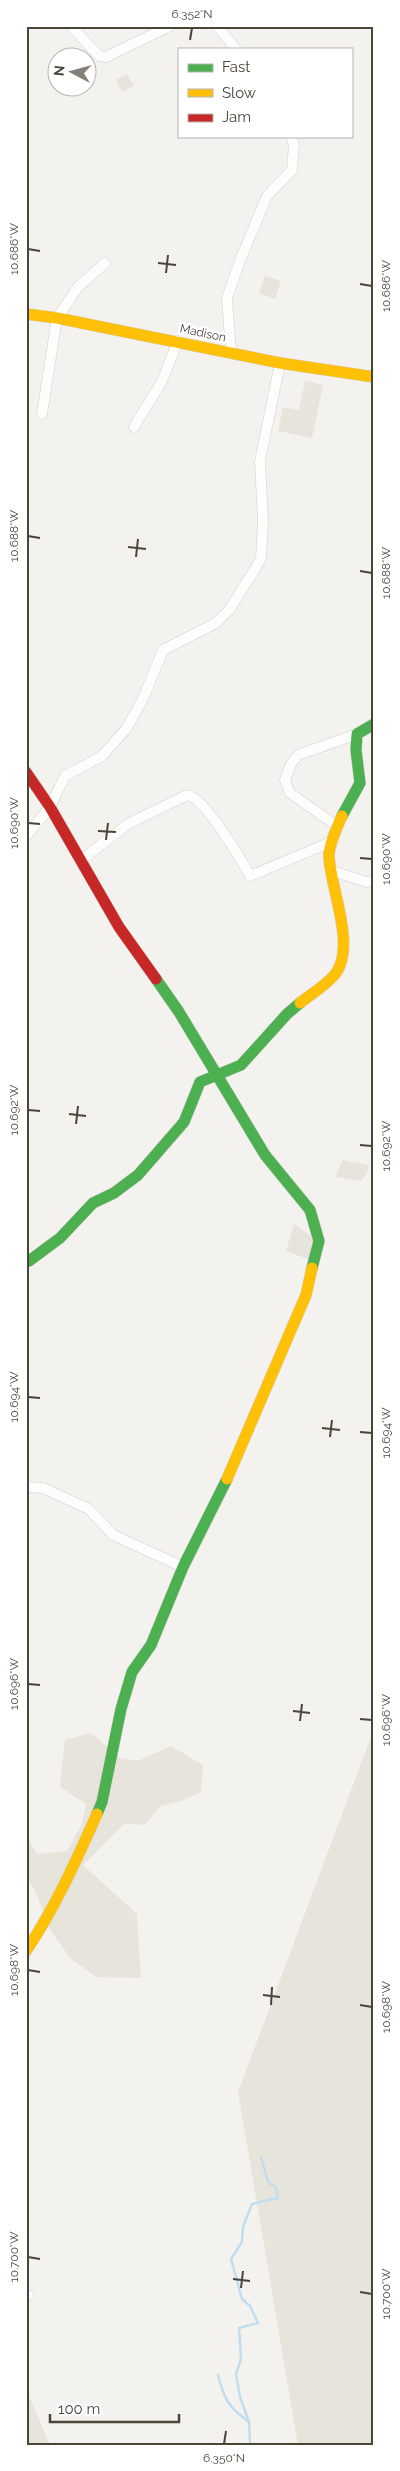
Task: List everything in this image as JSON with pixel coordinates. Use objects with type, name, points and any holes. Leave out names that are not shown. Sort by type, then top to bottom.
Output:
[{"type":"street","points":[[71,26],[99,56],[106,57],[170,26]]},
{"type":"street","points":[[217,26],[235,48]]},
{"type":"street","points":[[231,353],[227,298],[241,258],[267,196],[292,170],[294,145],[291,138]]},
{"type":"street","points":[[42,414],[57,318],[78,287],[105,263]]},
{"type":"street","name":"Madison","points":[[26,314],[178,341],[280,363],[374,377]]},
{"type":"street","points":[[134,426],[162,381],[178,341]]},
{"type":"street","points":[[26,836],[50,807],[65,776],[102,756],[126,729],[142,701],[163,650],[216,623],[229,610],[261,558],[260,461],[280,363]]},
{"type":"street","points":[[336,826],[290,793],[285,780],[291,764],[298,755],[357,734],[374,724]]},
{"type":"street","points":[[28,1260],[60,1238],[93,1203],[114,1193],[138,1175],[184,1122],[200,1082],[241,1064],[287,1014],[336,973],[343,951],[340,906],[329,855],[336,826],[360,783],[356,750],[357,734]]},
{"type":"street","points":[[26,772],[50,807],[119,927],[179,1012],[265,1155],[310,1210],[319,1241],[306,1295],[253,1421],[217,1502],[182,1567],[151,1645],[132,1672],[121,1709],[102,1802],[72,1870],[41,1929],[26,1951]]},
{"type":"street","points":[[80,861],[128,824],[187,795],[196,799],[232,844],[250,876],[333,842]]},
{"type":"street","points":[[332,871],[367,882],[374,880]]},
{"type":"street","points":[[26,1487],[43,1488],[89,1509],[113,1535],[182,1567]]},
{"type":"shaded area","points":[[127,74],[134,86],[122,92],[116,80]]},
{"type":"shaded area","points":[[265,276],[281,281],[275,299],[259,293]]},
{"type":"shaded area","points":[[305,381],[323,385],[312,438],[278,431],[283,407],[299,410]]},
{"type":"shaded area","points":[[343,1160],[369,1165],[367,1173],[361,1181],[335,1177]]},
{"type":"shaded area","points":[[294,1224],[314,1238],[308,1259],[286,1251]]},
{"type":"shaded area","points":[[374,1729],[374,2445],[298,2445],[238,2092]]},
{"type":"shaded area","points":[[91,1733],[120,1758],[138,1761],[171,1746],[203,1765],[201,1792],[184,1800],[160,1806],[145,1825],[125,1823],[83,1865],[137,1914],[141,1978],[96,1977],[71,1959],[49,1928],[36,1893],[26,1876],[26,1835],[37,1854],[67,1851],[82,1824],[86,1804],[60,1787],[65,1740]]},
{"type":"shaded area","points":[[26,2389],[50,2445],[26,2445]]},
{"type":"waterway","points":[[249,2422],[240,2397],[236,2374],[241,2359],[239,2328],[258,2323],[250,2306],[242,2299],[231,2259],[242,2242],[243,2227],[252,2204],[278,2198],[276,2188],[268,2182],[261,2157]]},
{"type":"waterway","points":[[218,2375],[228,2402],[249,2422],[250,2445]]},
{"type":"traffic: fast","points":[[342,816],[360,783],[356,750],[357,734],[374,724]]},
{"type":"traffic: fast","points":[[156,979],[179,1012],[265,1155],[310,1210],[319,1241],[312,1268]]},
{"type":"traffic: fast","points":[[29,1261],[60,1238],[93,1203],[114,1193],[138,1175],[184,1122],[200,1082],[241,1065],[287,1014],[300,1003]]},
{"type":"traffic: fast","points":[[97,1814],[102,1802],[121,1709],[132,1672],[151,1645],[183,1567],[227,1479]]},
{"type":"traffic: slow","points":[[26,314],[57,318],[280,363],[374,377]]},
{"type":"traffic: slow","points":[[300,1003],[324,985],[336,973],[341,961],[343,932],[330,869],[329,851],[342,816]]},
{"type":"traffic: slow","points":[[227,1479],[306,1295],[312,1268]]},
{"type":"traffic: slow","points":[[26,1951],[56,1901],[97,1814]]},
{"type":"traffic: jam","points":[[26,772],[50,807],[119,927],[156,979]]}]
